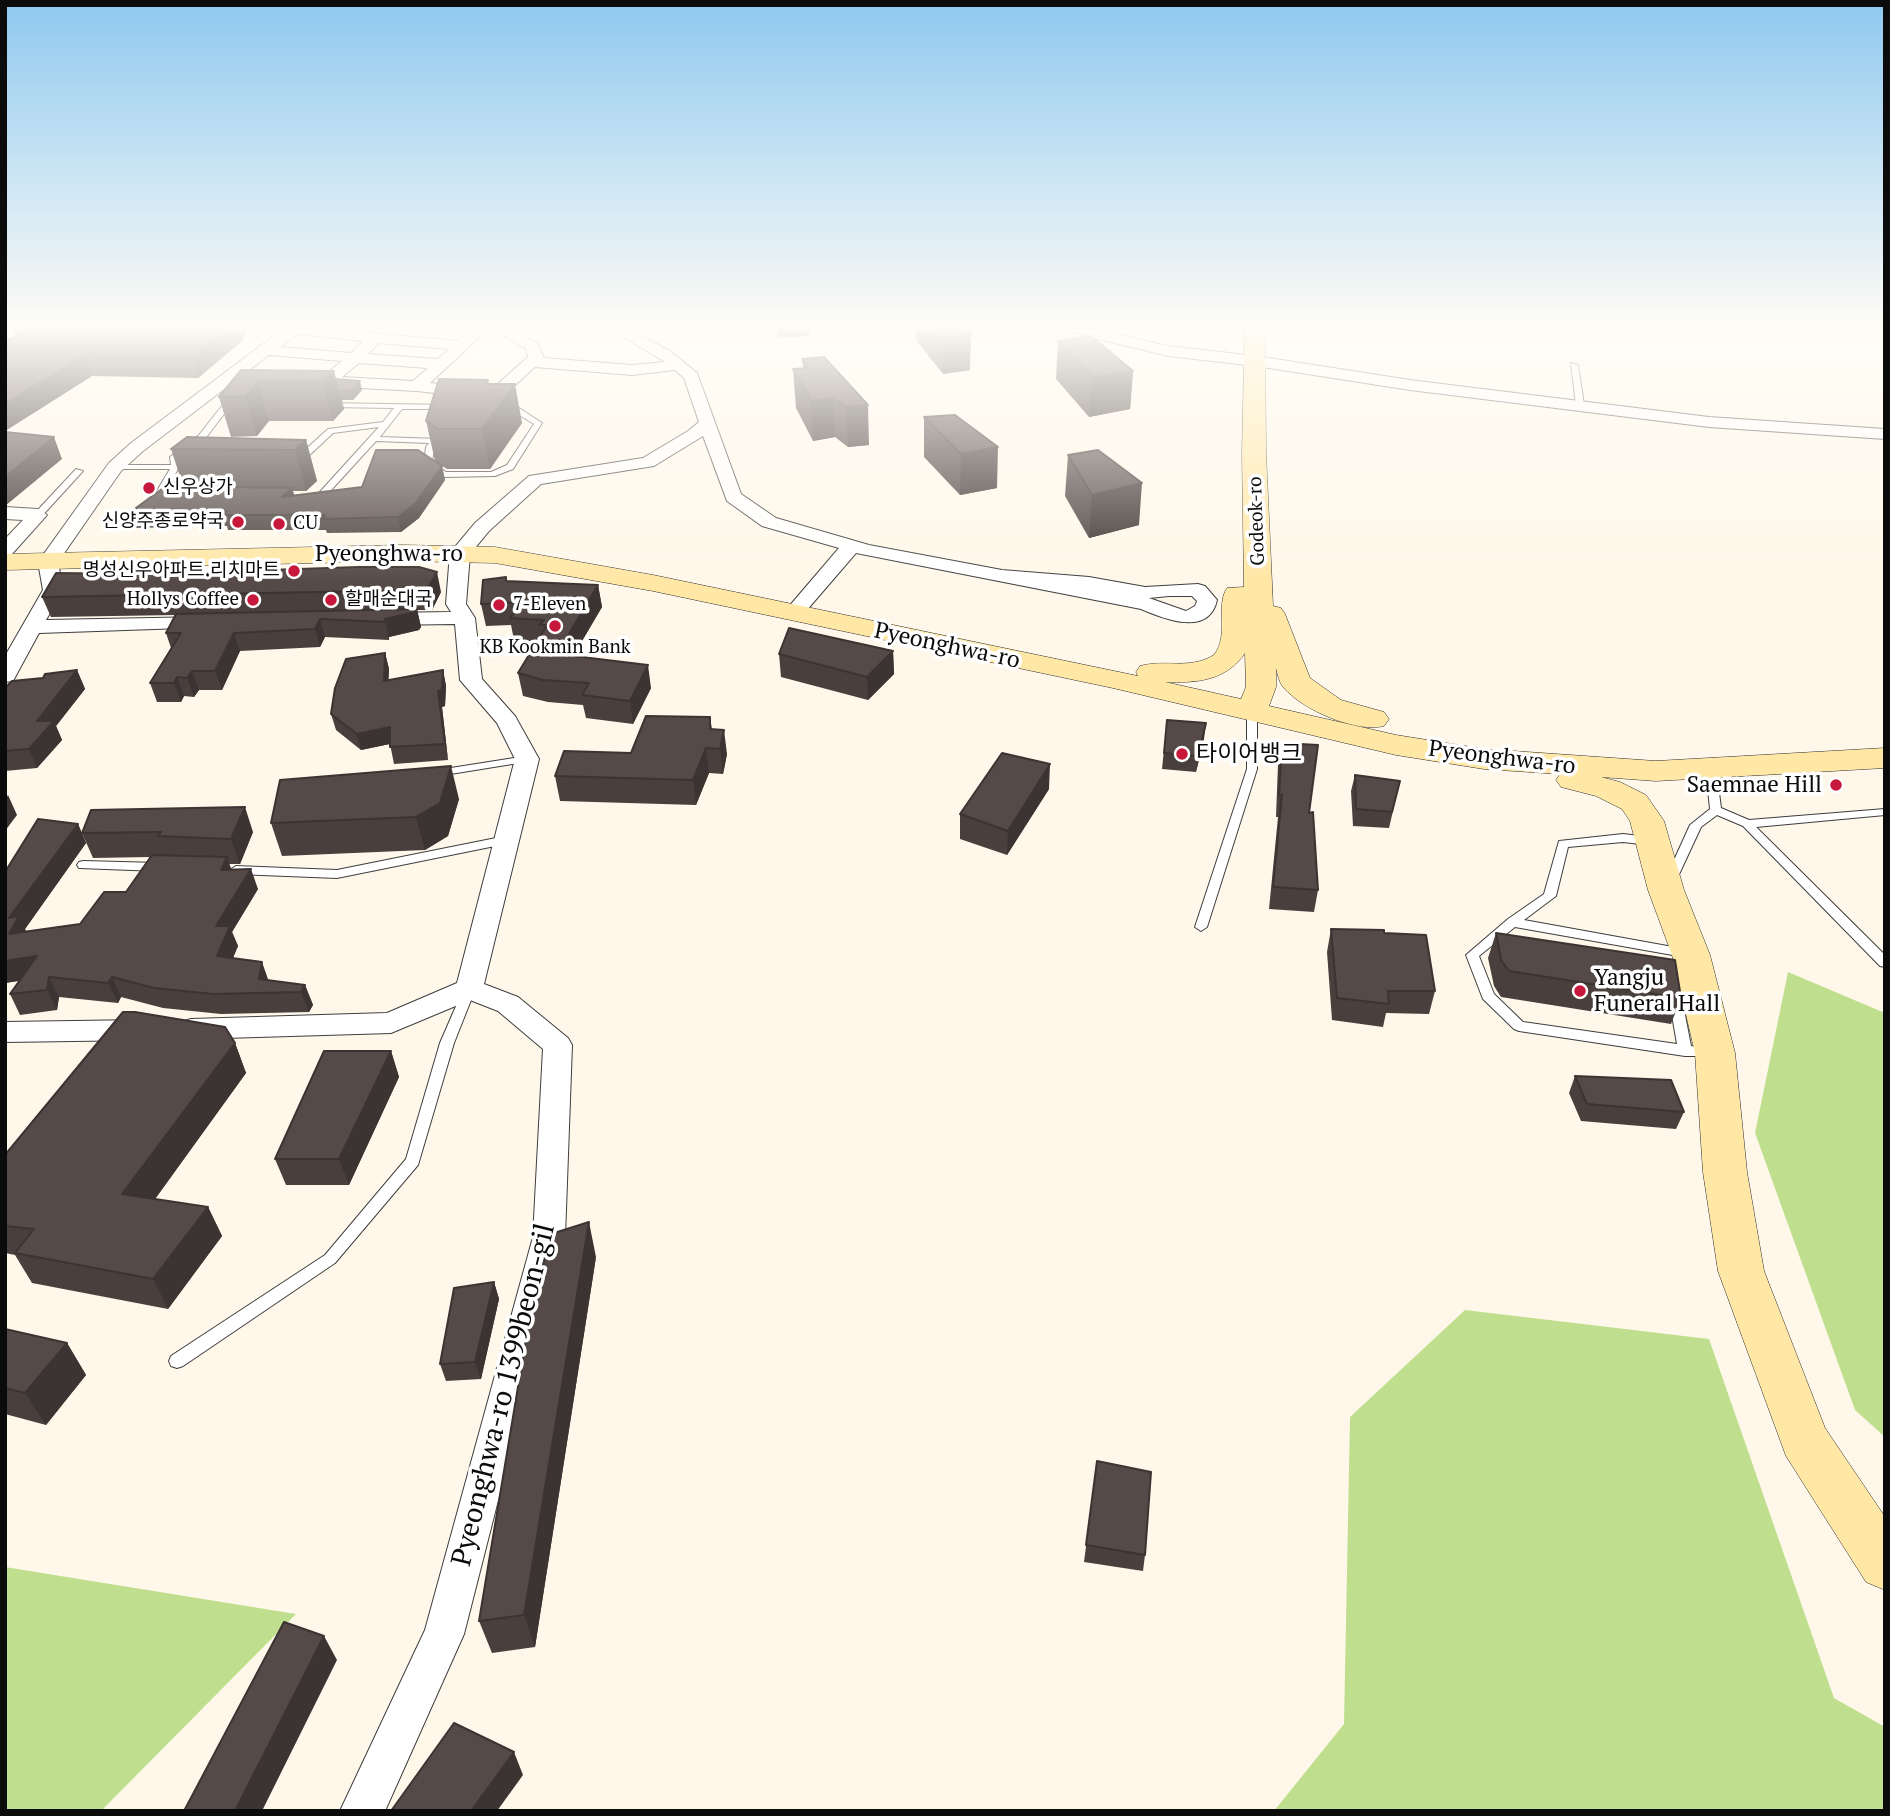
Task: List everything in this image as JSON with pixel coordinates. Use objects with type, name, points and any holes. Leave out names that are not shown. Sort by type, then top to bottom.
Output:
[{"type":"main road","name":"Godeok-ro","points":[[1252,711],[1261,692],[1255,414]]},
{"type":"main road","points":[[1073,671],[1185,674],[1210,670],[1230,657],[1237,637],[1237,593],[1258,544]]},
{"type":"main road","name":"Pyeonghwa-ro","points":[[5,562],[460,553],[495,555],[1073,671],[1396,745],[1443,752],[1578,768],[1697,770],[1885,758]]},
{"type":"main road","points":[[1259,578],[1296,682],[1331,707],[1385,723],[1443,752]]},
{"type":"main road","points":[[1513,761],[1608,789],[1633,802],[1650,832],[1666,890],[1673,963],[1700,1052],[1725,1172],[1741,1271],[1804,1440],[1885,1564]]},
{"type":"main road","points":[[1650,832],[1652,798],[1697,770]]},
{"type":"street","points":[[5,676],[53,590],[48,562],[115,467],[180,414]]},
{"type":"street","points":[[704,414],[715,452],[733,497],[769,522],[850,547],[1001,576],[1147,604],[1170,614],[1186,617],[1205,609],[1207,600],[1198,590],[1145,593],[1089,583],[1001,576]]},
{"type":"street","points":[[1646,414],[1709,422],[1885,434]]},
{"type":"street","points":[[648,463],[694,435],[707,423]]},
{"type":"street","points":[[5,1032],[391,1023],[469,989],[527,759],[506,721],[471,680],[465,618],[456,604],[460,553],[482,527],[535,480],[715,452]]},
{"type":"street","points":[[5,513],[38,515]]},
{"type":"street","points":[[5,550],[38,515]]},
{"type":"street","points":[[793,614],[850,547]]},
{"type":"street","points":[[368,620],[465,618]]},
{"type":"street","points":[[32,627],[228,623]]},
{"type":"street","name":"Pyeonghwa-ro 1399beon-gil","points":[[362,1811],[443,1634],[549,1237],[558,1045],[508,1004],[469,989]]},
{"type":"lane","points":[[176,466],[173,459],[202,437],[220,414]]},
{"type":"lane","points":[[293,496],[320,496],[374,439],[394,414]]},
{"type":"lane","points":[[374,439],[435,441],[430,447],[428,464],[444,475],[492,474],[510,467],[538,423],[522,414]]},
{"type":"lane","points":[[286,472],[331,431],[386,424]]},
{"type":"lane","points":[[173,494],[159,494],[176,466]]},
{"type":"lane","points":[[115,467],[190,467]]},
{"type":"lane","points":[[38,515],[79,471]]},
{"type":"lane","points":[[1201,927],[1252,769],[1252,711]]},
{"type":"lane","points":[[423,776],[527,759]]},
{"type":"lane","points":[[1697,770],[1716,810],[1747,824],[1885,963]]},
{"type":"lane","points":[[1666,890],[1696,825],[1716,810]]},
{"type":"lane","points":[[1747,824],[1885,811]]},
{"type":"lane","points":[[1650,832],[1623,838],[1563,844],[1549,896],[1472,955],[1488,996],[1519,1026],[1700,1052]]},
{"type":"lane","points":[[217,869],[337,874],[506,840]]},
{"type":"lane","points":[[83,865],[177,868]]},
{"type":"lane","points":[[1512,922],[1673,963]]},
{"type":"lane","points":[[177,1361],[330,1259],[413,1161],[447,1043],[469,989]]},
{"type":"green space","points":[[1788,972],[1885,1013],[1885,1437],[1855,1410],[1755,1133]]},
{"type":"green space","points":[[1465,1310],[1709,1339],[1834,1698],[1885,1727],[1885,1811],[1274,1811],[1344,1724],[1350,1417]]},
{"type":"green space","points":[[5,1567],[296,1614],[101,1811],[5,1811]]},
{"type":"building","points":[[428,414],[493,414],[482,429],[438,429],[426,421]]},
{"type":"building","points":[[955,415],[998,447],[961,454],[924,417]]},
{"type":"building","points":[[5,432],[54,437],[5,477]]},
{"type":"building","points":[[187,437],[306,440],[295,450],[171,449]]},
{"type":"building","points":[[376,450],[418,450],[442,466],[416,503],[398,517],[323,519],[325,515],[223,515],[226,511],[129,513],[166,486],[292,488],[282,497],[362,487]]},
{"type":"building","points":[[1098,450],[1142,483],[1092,495],[1068,455]]},
{"type":"building","points":[[419,567],[437,572],[427,590],[42,597],[56,573],[145,574]]},
{"type":"building","points":[[506,577],[506,581],[598,585],[557,654],[648,665],[630,701],[582,695],[589,683],[543,680],[518,673],[547,625],[539,625],[544,620],[510,618],[523,602],[481,604],[483,580]]},
{"type":"building","points":[[417,609],[415,612],[385,619],[385,622],[320,619],[315,629],[234,633],[215,671],[192,671],[187,678],[177,677],[174,683],[150,683],[181,633],[166,633],[176,614]]},
{"type":"building","points":[[789,628],[893,651],[867,677],[779,654]]},
{"type":"building","points":[[385,653],[384,681],[443,670],[442,690],[438,691],[445,744],[390,747],[390,727],[357,734],[331,714],[335,688],[346,659]]},
{"type":"building","points":[[77,670],[37,721],[54,721],[29,749],[5,751],[5,688],[12,681],[43,678],[45,674]]},
{"type":"building","points":[[646,716],[710,717],[710,729],[724,730],[720,749],[706,748],[693,780],[555,776],[564,751],[631,753]]},
{"type":"building","points":[[1167,720],[1206,723],[1198,756],[1164,753]]},
{"type":"building","points":[[1282,743],[1318,745],[1309,813],[1313,812],[1318,890],[1273,887],[1282,795],[1279,795]]},
{"type":"building","points":[[1002,753],[1050,764],[1008,831],[960,814]]},
{"type":"building","points":[[451,766],[440,803],[416,817],[271,823],[280,780]]},
{"type":"building","points":[[1355,775],[1400,781],[1392,812],[1356,809]]},
{"type":"building","points":[[245,807],[231,839],[158,836],[161,832],[82,833],[91,810]]},
{"type":"building","points":[[38,819],[78,824],[9,918],[19,916],[9,934],[80,924],[104,892],[126,892],[152,855],[227,857],[221,870],[251,869],[216,926],[230,926],[217,956],[262,962],[259,979],[305,985],[301,992],[213,994],[154,988],[112,977],[108,983],[49,977],[47,990],[10,994],[37,956],[5,961],[5,872]]},
{"type":"building","points":[[1331,929],[1384,930],[1384,933],[1426,935],[1435,991],[1388,991],[1389,1004],[1337,998]]},
{"type":"building","points":[[1496,933],[1675,960],[1681,998],[1509,971],[1501,960]]},
{"type":"building","points":[[123,1012],[225,1027],[235,1043],[122,1194],[208,1207],[153,1279],[15,1253],[34,1229],[5,1226],[5,1155]]},
{"type":"building","points":[[324,1051],[391,1051],[339,1159],[275,1159]]},
{"type":"building","points":[[1575,1076],[1671,1080],[1684,1112],[1587,1104]]},
{"type":"building","points":[[589,1222],[524,1615],[479,1621],[530,1315],[551,1234]]},
{"type":"building","points":[[494,1282],[475,1362],[440,1364],[454,1288]]},
{"type":"building","points":[[5,1329],[67,1343],[25,1393],[5,1388]]},
{"type":"building","points":[[1097,1461],[1151,1472],[1145,1555],[1086,1545]]},
{"type":"building","points":[[284,1622],[324,1636],[235,1811],[184,1811]]},
{"type":"building","points":[[454,1723],[514,1752],[471,1811],[391,1811]]},
{"type":"place","name":"신우상가","points":[[149,488]]},
{"type":"place","name":"신양주종로약국","points":[[238,522]]},
{"type":"place","name":"CU","points":[[279,524]]},
{"type":"place","name":"명성신우아파트.리치마트","points":[[294,571]]},
{"type":"place","name":"Hollys Coffee","points":[[253,600]]},
{"type":"place","name":"할매순대국","points":[[331,600]]},
{"type":"place","name":"7-Eleven","points":[[499,605]]},
{"type":"place","name":"KB Kookmin Bank","points":[[555,626]]},
{"type":"place","name":"타이어뱅크","points":[[1182,754]]},
{"type":"place","name":"Saemnae Hill","points":[[1836,785]]},
{"type":"place","name":"Yangju Funeral Hall","points":[[1580,991]]}]
